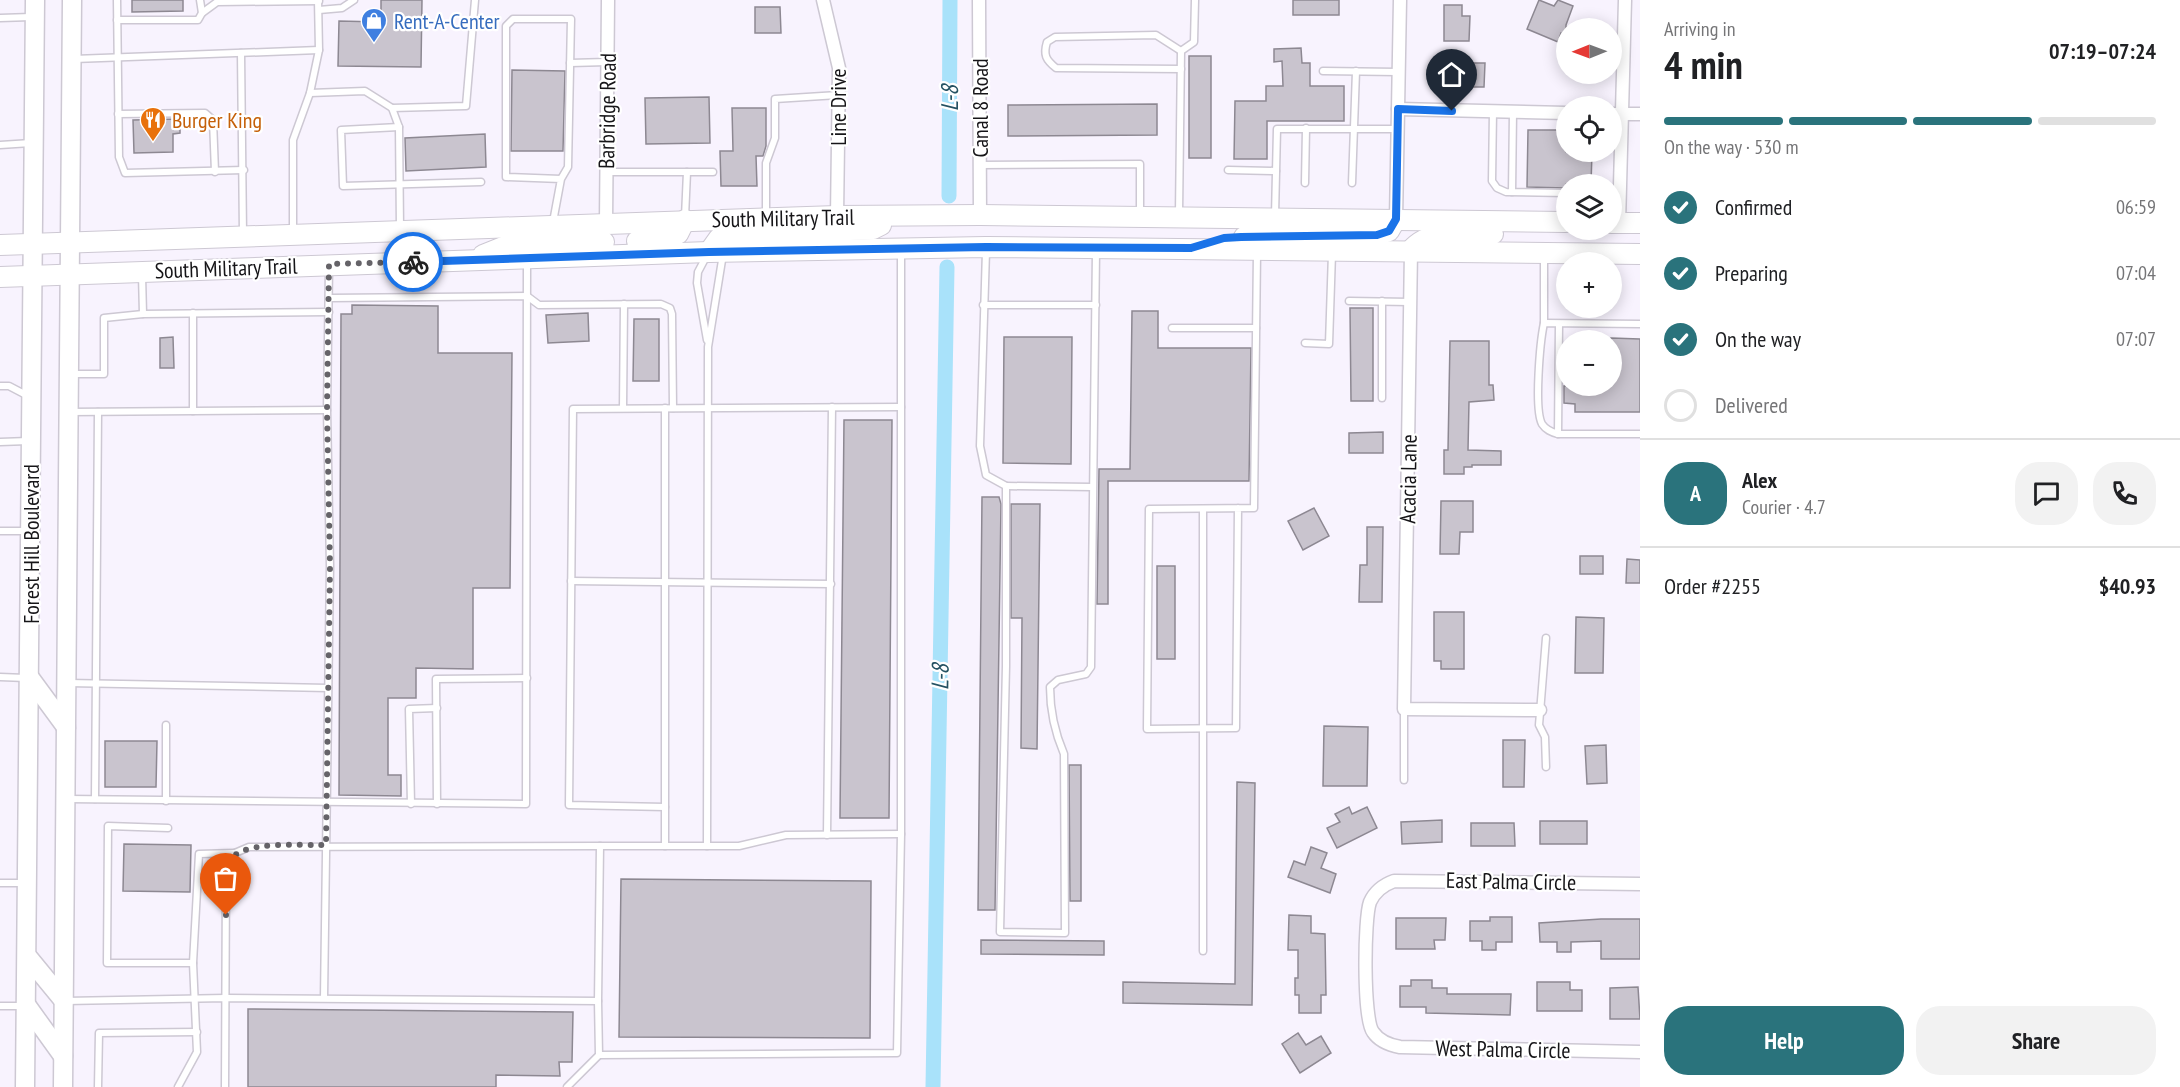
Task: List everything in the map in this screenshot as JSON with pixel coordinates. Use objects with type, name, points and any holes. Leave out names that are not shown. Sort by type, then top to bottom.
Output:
[{"type":"main road","name":"Forest Hill Boulevard","points":[[63,1087],[72,0]]},
{"type":"main road","name":"Forest Hill Boulevard","points":[[25,1087],[35,8]]},
{"type":"main road","name":"South Military Trail","points":[[0,245],[685,220],[766,226],[837,216],[980,215],[1556,222]]},
{"type":"main road","points":[[716,252],[719,238],[766,226],[873,229],[896,216]]},
{"type":"main road","points":[[1191,248],[1224,238],[1377,235],[1389,231],[1396,219]]},
{"type":"main road","points":[[472,260],[508,245],[662,240],[678,234],[685,220]]},
{"type":"main road","points":[[1622,223],[1640,223]]},
{"type":"main road","points":[[1411,250],[1419,240],[1438,234],[1556,232]]},
{"type":"main road","name":"South Military Trail","points":[[0,277],[716,252],[986,247],[1257,248],[1640,254]]},
{"type":"main road","points":[[30,678],[66,727]]},
{"type":"main road","points":[[27,956],[64,1001]]},
{"type":"main road","points":[[27,1006],[63,1056]]},
{"type":"street","name":"Barbridge Road","points":[[606,222],[608,0]]},
{"type":"street","name":"Line Drive","points":[[824,0],[836,47],[839,95],[837,216]]},
{"type":"street","name":"Canal 8 Road","points":[[979,0],[980,215]]},
{"type":"street","points":[[1396,219],[1400,0]]},
{"type":"street","points":[[1618,96],[1624,0]]},
{"type":"street","points":[[1398,109],[1556,113]]},
{"type":"street","points":[[1622,114],[1640,114]]},
{"type":"street","name":"Acacia Lane","points":[[1404,709],[1411,250]]},
{"type":"street","points":[[1404,709],[1540,710]]},
{"type":"street","name":"East Palma Circle","points":[[1372,1031],[1366,1010],[1367,914],[1370,903],[1383,885],[1405,879],[1640,884]]},
{"type":"street","name":"West Palma Circle","points":[[1372,1031],[1380,1040],[1400,1047],[1640,1052]]},
{"type":"lane","points":[[117,0],[119,157],[125,173],[244,170]]},
{"type":"lane","points":[[200,0],[202,13]]},
{"type":"lane","points":[[319,10],[342,8],[354,0]]},
{"type":"lane","points":[[310,93],[365,91],[392,108],[466,106],[475,0]]},
{"type":"lane","points":[[1181,51],[1194,42],[1195,0]]},
{"type":"lane","points":[[117,20],[198,20],[202,13],[218,1],[319,1],[319,51],[310,93],[293,140],[293,233]]},
{"type":"lane","points":[[0,18],[35,8]]},
{"type":"lane","points":[[552,224],[561,178],[568,167],[571,19],[513,19],[506,26],[506,177],[561,178]]},
{"type":"lane","points":[[1181,51],[1156,35],[1054,37],[1047,42],[1044,51],[1047,61],[1056,68],[1181,69]]},
{"type":"lane","points":[[72,59],[319,51]]},
{"type":"lane","points":[[1179,217],[1181,51]]},
{"type":"lane","points":[[241,53],[243,235]]},
{"type":"lane","points":[[570,63],[607,62]]},
{"type":"lane","points":[[1323,71],[1399,72]]},
{"type":"lane","points":[[1352,183],[1356,71]]},
{"type":"lane","points":[[766,226],[766,163],[775,138],[775,99],[839,95]]},
{"type":"lane","points":[[392,108],[399,127],[400,230]]},
{"type":"lane","points":[[1493,111],[1492,181],[1497,188],[1512,192],[1556,193]]},
{"type":"lane","points":[[1512,192],[1513,112]]},
{"type":"lane","points":[[118,114],[205,113],[213,120],[215,172]]},
{"type":"lane","points":[[399,127],[341,129],[343,186],[482,182]]},
{"type":"lane","points":[[1305,183],[1306,128]]},
{"type":"lane","points":[[1275,218],[1276,129],[1398,129]]},
{"type":"lane","points":[[0,145],[34,143]]},
{"type":"lane","points":[[980,165],[1140,164],[1140,217]]},
{"type":"lane","points":[[1228,170],[1276,171]]},
{"type":"lane","points":[[606,172],[713,172]]},
{"type":"lane","points":[[685,220],[687,172]]},
{"type":"lane","points":[[986,247],[980,447],[986,475],[1006,486],[1092,487]]},
{"type":"lane","points":[[1006,486],[1006,666],[1000,932],[1065,933],[1064,754],[1052,712],[1050,687],[1058,680],[1086,675],[1091,666],[1096,248]]},
{"type":"lane","points":[[1238,508],[1236,728],[1147,729],[1149,509],[1203,509],[1238,508],[1254,508],[1257,248]]},
{"type":"lane","points":[[1305,343],[1329,344],[1332,249]]},
{"type":"lane","points":[[567,1087],[599,1055],[897,1053],[902,834],[901,250]]},
{"type":"lane","points":[[708,347],[697,283],[698,272],[716,252]]},
{"type":"lane","points":[[707,846],[708,347],[716,252]]},
{"type":"lane","points":[[1544,253],[1544,323],[1540,343],[1540,418],[1547,430],[1558,434],[1640,434]]},
{"type":"lane","points":[[66,799],[326,804],[526,804],[527,258]]},
{"type":"lane","points":[[324,998],[328,688],[329,264]]},
{"type":"lane","points":[[142,271],[142,314]]},
{"type":"lane","points":[[330,298],[527,296],[539,305],[661,304],[670,308],[672,314],[673,408]]},
{"type":"lane","points":[[1349,301],[1410,302]]},
{"type":"lane","points":[[1382,301],[1382,398]]},
{"type":"lane","points":[[623,408],[624,304]]},
{"type":"lane","points":[[983,304],[1096,305]]},
{"type":"lane","points":[[69,374],[104,374],[104,318],[142,314],[328,312]]},
{"type":"lane","points":[[193,313],[193,411]]},
{"type":"lane","points":[[1544,323],[1640,324]]},
{"type":"lane","points":[[1558,434],[1559,324]]},
{"type":"lane","points":[[1172,328],[1256,328]]},
{"type":"lane","points":[[0,386],[9,386],[33,398]]},
{"type":"lane","points":[[827,834],[832,407]]},
{"type":"lane","points":[[665,807],[569,806],[573,409],[901,407]]},
{"type":"lane","points":[[665,408],[665,846]]},
{"type":"lane","points":[[69,412],[327,410]]},
{"type":"lane","points":[[95,799],[98,684],[98,412]]},
{"type":"lane","points":[[0,442],[32,441]]},
{"type":"lane","points":[[1203,509],[1203,951]]},
{"type":"lane","points":[[0,531],[31,531]]},
{"type":"lane","points":[[572,581],[831,584]]},
{"type":"lane","points":[[1546,638],[1539,725],[1545,737],[1546,767]]},
{"type":"lane","points":[[0,677],[30,678]]},
{"type":"lane","points":[[437,804],[436,679],[526,678]]},
{"type":"lane","points":[[67,683],[328,688]]},
{"type":"lane","points":[[411,804],[409,709],[437,708]]},
{"type":"lane","points":[[1404,709],[1404,780]]},
{"type":"lane","points":[[166,725],[166,801]]},
{"type":"lane","points":[[168,828],[108,826],[107,963],[193,963]]},
{"type":"lane","points":[[178,1087],[193,1065],[197,1052],[193,963],[199,854],[235,853],[249,848],[326,845],[739,846],[786,835],[902,834]]},
{"type":"lane","points":[[599,1055],[600,846]]},
{"type":"lane","points":[[225,1087],[226,873],[228,863],[235,853]]},
{"type":"lane","points":[[0,883],[28,882]]},
{"type":"lane","points":[[64,1001],[226,998],[598,1001]]},
{"type":"lane","points":[[0,1006],[27,1006]]},
{"type":"lane","points":[[98,1087],[99,1033],[197,1032]]},
{"type":"building","points":[[132,0],[183,0],[183,11],[132,12]]},
{"type":"building","points":[[381,0],[422,0],[421,67],[338,66],[339,21],[381,22]]},
{"type":"building","points":[[1293,0],[1339,0],[1339,15],[1293,15]]},
{"type":"building","points":[[1539,0],[1554,6],[1558,0],[1573,6],[1569,18],[1556,18],[1556,41],[1527,29]]},
{"type":"building","points":[[1444,5],[1462,5],[1462,16],[1470,16],[1469,41],[1444,41]]},
{"type":"building","points":[[755,7],[780,7],[781,33],[755,33]]},
{"type":"building","points":[[1301,48],[1302,63],[1310,63],[1310,86],[1344,86],[1344,121],[1267,121],[1267,159],[1234,159],[1235,101],[1266,101],[1266,86],[1283,86],[1282,61],[1274,62],[1274,49]]},
{"type":"building","points":[[1189,56],[1211,56],[1211,158],[1189,158]]},
{"type":"building","points":[[1439,63],[1485,63],[1484,87],[1439,87]]},
{"type":"building","points":[[512,70],[565,71],[563,151],[511,151]]},
{"type":"building","points":[[709,97],[710,143],[646,144],[645,98]]},
{"type":"building","points":[[1157,104],[1157,135],[1008,136],[1008,105]]},
{"type":"building","points":[[732,108],[766,108],[766,146],[763,156],[756,156],[757,186],[721,186],[720,151],[733,151]]},
{"type":"building","name":"Burger King","points":[[180,119],[180,133],[173,134],[173,152],[134,153],[133,120]]},
{"type":"building","points":[[1528,130],[1556,130],[1556,162],[1592,162],[1591,174],[1556,174],[1556,188],[1527,187]]},
{"type":"building","points":[[485,134],[486,167],[406,171],[405,138]]},
{"type":"building","points":[[352,305],[438,306],[438,353],[512,353],[510,588],[473,588],[473,669],[416,668],[416,698],[388,698],[388,775],[401,775],[401,796],[339,795],[341,314],[352,314]]},
{"type":"building","points":[[1350,308],[1373,308],[1373,401],[1351,401]]},
{"type":"building","points":[[1132,311],[1158,311],[1158,348],[1251,348],[1249,481],[1108,481],[1108,604],[1097,604],[1099,469],[1130,469]]},
{"type":"building","points":[[588,313],[589,341],[548,343],[546,315]]},
{"type":"building","points":[[634,319],[659,319],[659,381],[633,381]]},
{"type":"building","points":[[173,337],[174,368],[160,368],[160,338]]},
{"type":"building","points":[[1004,337],[1072,337],[1071,464],[1003,463]]},
{"type":"building","points":[[1622,338],[1640,339],[1640,412],[1575,412],[1575,404],[1564,403],[1564,396],[1622,396]]},
{"type":"building","points":[[1450,341],[1489,341],[1489,385],[1493,385],[1494,400],[1469,402],[1468,450],[1501,451],[1501,465],[1472,465],[1472,467],[1464,467],[1464,474],[1444,474],[1444,450],[1448,450]]},
{"type":"building","points":[[844,420],[892,420],[889,818],[840,818]]},
{"type":"building","points":[[1383,432],[1383,453],[1349,453],[1349,433]]},
{"type":"building","points":[[982,497],[999,497],[1001,504],[995,910],[978,910]]},
{"type":"building","points":[[1441,501],[1473,501],[1473,532],[1460,532],[1459,554],[1440,554]]},
{"type":"building","points":[[1011,504],[1040,504],[1037,749],[1021,748],[1022,618],[1011,618]]},
{"type":"building","points":[[1314,508],[1329,536],[1303,550],[1288,521]]},
{"type":"building","points":[[1367,527],[1383,527],[1382,602],[1359,602],[1360,565],[1367,565]]},
{"type":"building","points":[[1580,556],[1603,556],[1603,574],[1580,574]]},
{"type":"building","points":[[1627,559],[1640,560],[1640,583],[1626,583]]},
{"type":"building","points":[[1157,566],[1175,566],[1175,659],[1157,659]]},
{"type":"building","points":[[1434,612],[1464,612],[1464,669],[1441,669],[1441,661],[1434,661]]},
{"type":"building","points":[[1576,617],[1604,618],[1603,673],[1575,673]]},
{"type":"building","points":[[1324,726],[1368,727],[1367,786],[1323,786]]},
{"type":"building","points":[[1503,740],[1525,740],[1524,787],[1503,787]]},
{"type":"building","points":[[105,741],[157,741],[156,787],[105,787]]},
{"type":"building","points":[[1606,745],[1607,783],[1587,784],[1585,746]]},
{"type":"building","points":[[1069,765],[1081,765],[1081,901],[1070,901]]},
{"type":"building","points":[[1237,782],[1255,783],[1252,1005],[1123,1003],[1123,982],[1235,984]]},
{"type":"building","points":[[1349,807],[1352,814],[1367,807],[1377,828],[1337,848],[1327,828],[1340,822],[1335,814]]},
{"type":"building","points":[[1442,820],[1442,842],[1402,844],[1401,822]]},
{"type":"building","points":[[1540,821],[1587,821],[1587,844],[1540,844]]},
{"type":"building","points":[[1471,823],[1514,823],[1515,846],[1471,846]]},
{"type":"building","points":[[124,844],[191,845],[190,892],[123,891]]},
{"type":"building","points":[[1311,847],[1327,853],[1321,868],[1336,874],[1330,893],[1288,877],[1294,861],[1305,865]]},
{"type":"building","points":[[621,879],[871,881],[870,1038],[619,1037]]},
{"type":"building","points":[[1289,915],[1311,916],[1311,933],[1325,934],[1326,995],[1321,995],[1321,1013],[1299,1013],[1299,995],[1295,995],[1295,978],[1298,978],[1298,950],[1288,950]]},
{"type":"building","points":[[1490,917],[1512,917],[1512,942],[1496,942],[1496,950],[1482,950],[1482,941],[1470,941],[1470,921],[1490,921]]},
{"type":"building","points":[[1396,918],[1446,918],[1445,940],[1434,940],[1435,949],[1396,949]]},
{"type":"building","points":[[1640,919],[1640,959],[1601,959],[1601,941],[1571,942],[1571,952],[1557,952],[1557,942],[1540,942],[1539,923]]},
{"type":"building","points":[[981,940],[1104,941],[1104,955],[981,954]]},
{"type":"building","points":[[1411,980],[1432,980],[1432,988],[1447,988],[1447,994],[1511,994],[1510,1015],[1426,1013],[1426,1007],[1400,1007],[1400,986],[1411,986]]},
{"type":"building","points":[[1537,982],[1570,982],[1570,990],[1582,990],[1582,1011],[1537,1011]]},
{"type":"building","points":[[1638,987],[1640,1019],[1610,1019],[1610,988]]},
{"type":"building","points":[[248,1009],[573,1012],[572,1062],[559,1062],[560,1076],[496,1075],[496,1087],[248,1087]]},
{"type":"building","points":[[1298,1033],[1306,1045],[1321,1036],[1331,1053],[1300,1073],[1282,1044]]},
{"type":"waterway","name":"L-8","points":[[949,196],[950,0]]},
{"type":"waterway","name":"L-8","points":[[933,1087],[947,267]]},
{"type":"way so far","points":[[226,915],[226,873],[228,863],[235,853],[249,848],[326,845],[330,566],[327,410],[329,264],[413,262]]},
{"type":"place","name":"Rent-A-Center","points":[[374,44]]},
{"type":"place","name":"Burger King","points":[[153,143]]},
{"type":"route","points":[[413,262],[709,252],[986,247],[1191,248],[1224,238],[1274,235],[1377,235],[1389,231],[1396,219],[1398,109],[1452,111]]}]
